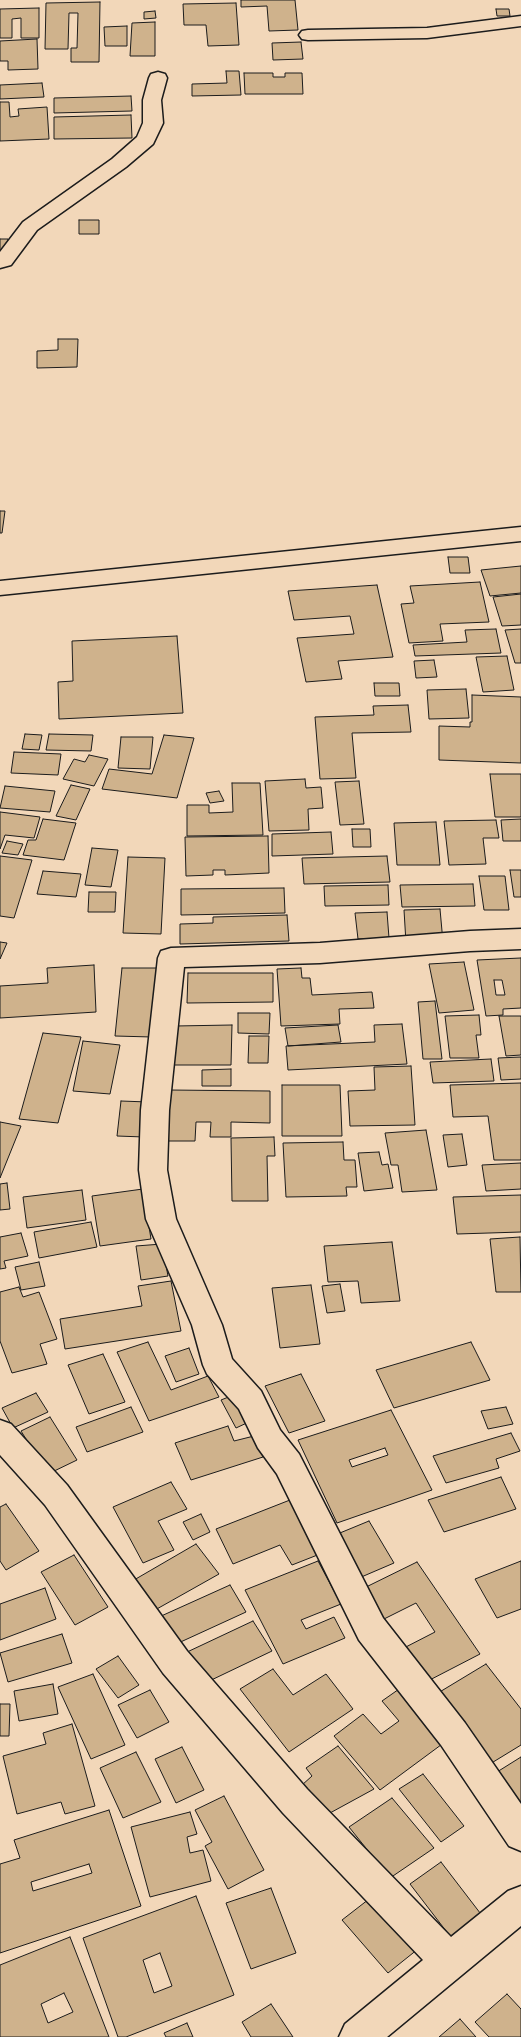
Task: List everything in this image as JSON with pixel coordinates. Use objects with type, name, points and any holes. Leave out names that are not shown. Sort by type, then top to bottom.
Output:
[{"type":"street","points":[[308,35],[427,33],[521,21]]},
{"type":"street","points":[[0,262],[4,260],[30,226],[119,163],[146,140],[153,123],[152,100],[158,78]]},
{"type":"street","points":[[0,588],[521,534]]},
{"type":"street","points":[[521,939],[470,941],[320,953],[171,958],[155,1110],[153,1170],[161,1218],[207,1325],[218,1365],[250,1400],[270,1439],[288,1464],[371,1629],[452,1734],[521,1834]]},
{"type":"street","points":[[0,1433],[56,1495],[175,1662],[295,1801],[450,1962]]},
{"type":"street","points":[[358,2037],[521,1903]]},
{"type":"building","points":[[241,0],[295,0],[298,30],[269,31],[267,6],[241,7]]},
{"type":"building","points":[[100,2],[99,62],[71,62],[71,48],[77,48],[78,13],[69,13],[68,49],[45,49],[46,3]]},
{"type":"building","points":[[236,3],[239,45],[208,46],[206,25],[184,25],[183,4]]},
{"type":"building","points":[[39,8],[39,38],[21,38],[21,18],[12,19],[12,38],[0,38],[0,9]]},
{"type":"building","points":[[496,9],[509,9],[510,16],[497,16]]},
{"type":"building","points":[[155,11],[156,18],[144,19],[144,12]]},
{"type":"building","points":[[155,22],[155,56],[130,56],[132,23]]},
{"type":"building","points":[[127,26],[127,46],[105,46],[104,27]]},
{"type":"building","points":[[37,39],[38,69],[8,70],[8,61],[0,61],[0,41]]},
{"type":"building","points":[[301,42],[303,59],[273,60],[272,43]]},
{"type":"building","points":[[226,71],[239,71],[241,95],[192,96],[192,84],[227,83]]},
{"type":"building","points":[[244,73],[273,73],[273,77],[285,77],[285,73],[302,73],[303,94],[245,94]]},
{"type":"building","points":[[42,83],[44,97],[0,99],[0,85]]},
{"type":"building","points":[[131,96],[132,111],[54,113],[54,98]]},
{"type":"building","points":[[0,102],[9,102],[10,117],[19,116],[18,109],[47,107],[49,139],[0,141]]},
{"type":"building","points":[[131,115],[132,138],[54,139],[54,117]]},
{"type":"building","points":[[79,220],[99,220],[99,234],[79,234]]},
{"type":"building","points":[[0,239],[8,239],[6,252],[0,252]]},
{"type":"building","points":[[58,339],[78,339],[77,367],[37,368],[37,351],[58,350]]},
{"type":"building","points":[[0,511],[5,511],[2,533],[0,533]]},
{"type":"building","points":[[448,557],[468,557],[470,573],[450,573]]},
{"type":"building","points":[[521,566],[521,593],[490,596],[481,570]]},
{"type":"building","points":[[480,582],[489,622],[440,624],[443,641],[409,643],[401,604],[414,603],[410,586]]},
{"type":"building","points":[[377,585],[393,657],[338,661],[342,679],[306,682],[297,638],[354,634],[350,616],[294,620],[288,591]]},
{"type":"building","points":[[521,594],[521,625],[502,626],[493,597]]},
{"type":"building","points":[[496,629],[501,653],[415,656],[413,645],[467,642],[465,630]]},
{"type":"building","points":[[521,629],[521,663],[515,663],[505,630]]},
{"type":"building","points":[[177,636],[183,713],[59,719],[58,682],[73,681],[72,641]]},
{"type":"building","points":[[507,656],[514,690],[483,692],[476,657]]},
{"type":"building","points":[[434,660],[437,677],[416,678],[414,661]]},
{"type":"building","points":[[374,683],[399,683],[400,696],[375,696]]},
{"type":"building","points":[[466,689],[469,718],[429,719],[427,690]]},
{"type":"building","points":[[472,695],[521,697],[521,763],[439,760],[439,726],[470,727],[470,722],[472,722]]},
{"type":"building","points":[[408,705],[411,732],[352,733],[356,778],[320,779],[315,717],[374,715],[373,706]]},
{"type":"building","points":[[25,734],[42,735],[39,750],[22,749]]},
{"type":"building","points":[[49,734],[93,735],[91,751],[46,750]]},
{"type":"building","points":[[164,735],[194,738],[177,798],[102,789],[109,769],[152,774]]},
{"type":"building","points":[[121,737],[153,737],[150,769],[118,768]]},
{"type":"building","points":[[14,752],[61,754],[58,775],[11,773]]},
{"type":"building","points":[[89,755],[108,759],[94,786],[63,779],[74,759],[85,762]]},
{"type":"building","points":[[490,774],[521,774],[521,817],[495,817]]},
{"type":"building","points":[[305,779],[306,788],[321,787],[323,808],[308,809],[309,830],[269,831],[265,781]]},
{"type":"building","points":[[359,781],[364,824],[340,825],[335,782]]},
{"type":"building","points":[[232,783],[260,783],[263,835],[187,836],[187,805],[209,805],[209,813],[233,812]]},
{"type":"building","points":[[71,785],[90,789],[76,820],[56,816]]},
{"type":"building","points":[[5,786],[55,791],[50,812],[0,808]]},
{"type":"building","points":[[219,791],[224,801],[210,803],[206,793]]},
{"type":"building","points":[[0,812],[40,817],[34,838],[5,835],[0,849]]},
{"type":"building","points":[[43,819],[76,823],[64,860],[23,855],[28,840],[36,840]]},
{"type":"building","points":[[521,819],[521,841],[503,841],[501,820]]},
{"type":"building","points":[[496,820],[499,838],[483,838],[486,864],[449,865],[444,821]]},
{"type":"building","points":[[436,822],[440,865],[397,865],[394,823]]},
{"type":"building","points":[[352,829],[370,829],[371,847],[353,847]]},
{"type":"building","points":[[331,832],[333,854],[272,856],[272,834]]},
{"type":"building","points":[[268,836],[269,873],[225,875],[225,870],[213,870],[213,875],[186,876],[185,837]]},
{"type":"building","points":[[7,841],[23,844],[18,855],[2,853]]},
{"type":"building","points":[[92,848],[118,850],[111,887],[85,885]]},
{"type":"building","points":[[0,856],[32,860],[14,918],[0,916]]},
{"type":"building","points":[[387,856],[390,882],[304,884],[302,858]]},
{"type":"building","points":[[128,857],[165,858],[161,934],[123,933]]},
{"type":"building","points":[[510,870],[521,870],[521,897],[514,897]]},
{"type":"building","points":[[43,871],[81,874],[76,897],[37,894]]},
{"type":"building","points":[[479,876],[505,876],[509,910],[484,910]]},
{"type":"building","points":[[473,884],[475,906],[402,907],[400,885]]},
{"type":"building","points":[[388,885],[389,905],[325,906],[324,886]]},
{"type":"building","points":[[284,888],[285,913],[181,915],[181,889]]},
{"type":"building","points":[[89,892],[116,892],[115,912],[88,912]]},
{"type":"building","points":[[440,909],[443,942],[406,943],[404,910]]},
{"type":"building","points":[[387,912],[389,938],[358,939],[355,913]]},
{"type":"building","points":[[287,915],[289,941],[180,944],[180,924],[213,923],[213,917]]},
{"type":"building","points":[[0,942],[7,943],[0,959]]},
{"type":"building","points":[[521,958],[521,1008],[503,1009],[503,1015],[486,1016],[477,960]],"holes":[[[494,980],[502,980],[505,995],[496,995]]]},
{"type":"building","points":[[464,962],[474,1010],[439,1013],[429,964]]},
{"type":"building","points":[[94,965],[96,1012],[0,1018],[0,986],[48,983],[47,968]]},
{"type":"building","points":[[122,968],[158,968],[152,1037],[115,1036]]},
{"type":"building","points":[[301,968],[302,978],[310,978],[312,995],[372,992],[374,1008],[339,1009],[340,1024],[281,1026],[277,969]]},
{"type":"building","points":[[188,973],[273,973],[273,1002],[187,1003]]},
{"type":"building","points":[[435,1001],[442,1059],[423,1059],[418,1002]]},
{"type":"building","points":[[238,1013],[270,1013],[269,1034],[238,1033]]},
{"type":"building","points":[[479,1015],[481,1035],[476,1035],[479,1058],[450,1058],[445,1016]]},
{"type":"building","points":[[499,1016],[521,1016],[521,1055],[506,1056]]},
{"type":"building","points":[[402,1024],[407,1064],[288,1070],[286,1046],[375,1042],[374,1025]]},
{"type":"building","points":[[232,1025],[231,1065],[174,1065],[175,1026]]},
{"type":"building","points":[[338,1025],[341,1042],[288,1046],[285,1028]]},
{"type":"building","points":[[43,1033],[81,1037],[58,1123],[19,1119]]},
{"type":"building","points":[[249,1036],[269,1036],[268,1063],[248,1063]]},
{"type":"building","points":[[83,1041],[120,1045],[110,1094],[73,1091]]},
{"type":"building","points":[[521,1057],[521,1079],[501,1080],[498,1058]]},
{"type":"building","points":[[491,1059],[494,1081],[433,1083],[430,1062]]},
{"type":"building","points":[[411,1066],[415,1125],[350,1126],[348,1091],[375,1090],[374,1067]]},
{"type":"building","points":[[231,1069],[231,1086],[202,1086],[202,1070]]},
{"type":"building","points":[[521,1083],[521,1160],[494,1160],[488,1116],[453,1117],[450,1085]]},
{"type":"building","points":[[282,1085],[340,1085],[342,1136],[282,1136]]},
{"type":"building","points":[[168,1090],[270,1091],[270,1123],[231,1122],[231,1137],[210,1137],[211,1122],[196,1122],[195,1141],[166,1141]]},
{"type":"building","points":[[121,1101],[148,1102],[144,1137],[117,1136]]},
{"type":"building","points":[[0,1122],[21,1126],[0,1178]]},
{"type":"building","points":[[426,1130],[437,1190],[402,1192],[398,1165],[391,1165],[385,1133]]},
{"type":"building","points":[[462,1134],[467,1165],[448,1167],[443,1135]]},
{"type":"building","points":[[274,1137],[275,1156],[267,1156],[268,1201],[232,1201],[231,1138]]},
{"type":"building","points":[[343,1142],[344,1160],[355,1160],[357,1187],[346,1187],[347,1196],[286,1197],[283,1143]]},
{"type":"building","points":[[379,1152],[382,1165],[388,1164],[393,1188],[364,1191],[358,1153]]},
{"type":"building","points":[[521,1163],[521,1189],[486,1191],[482,1165]]},
{"type":"building","points":[[7,1183],[10,1209],[0,1210],[0,1184]]},
{"type":"building","points":[[143,1189],[151,1239],[100,1246],[92,1196]]},
{"type":"building","points":[[82,1190],[86,1220],[27,1228],[23,1197]]},
{"type":"building","points":[[521,1195],[521,1232],[457,1234],[453,1197]]},
{"type":"building","points":[[91,1222],[97,1247],[39,1258],[34,1232]]},
{"type":"building","points":[[21,1233],[28,1256],[4,1261],[6,1268],[0,1269],[0,1237]]},
{"type":"building","points":[[520,1237],[521,1292],[496,1292],[490,1239]]},
{"type":"building","points":[[392,1242],[400,1301],[361,1303],[358,1281],[328,1282],[324,1246]]},
{"type":"building","points":[[162,1244],[168,1276],[141,1280],[136,1246]]},
{"type":"building","points":[[39,1262],[45,1286],[21,1290],[15,1267]]},
{"type":"building","points":[[171,1281],[181,1331],[65,1349],[60,1319],[142,1306],[138,1286]]},
{"type":"building","points":[[340,1284],[345,1311],[327,1313],[322,1286]]},
{"type":"building","points":[[311,1285],[320,1344],[280,1348],[272,1288]]},
{"type":"building","points":[[19,1287],[23,1297],[39,1292],[57,1339],[40,1344],[47,1364],[12,1373],[0,1341],[0,1292]]},
{"type":"building","points":[[148,1342],[171,1390],[208,1376],[219,1397],[149,1421],[117,1352]]},
{"type":"building","points":[[471,1342],[490,1380],[394,1408],[376,1370]]},
{"type":"building","points":[[189,1348],[199,1374],[176,1382],[165,1356]]},
{"type":"building","points":[[103,1354],[125,1402],[89,1414],[68,1365]]},
{"type":"building","points":[[301,1374],[325,1421],[289,1433],[265,1386]]},
{"type":"building","points":[[36,1393],[48,1412],[13,1428],[2,1408]]},
{"type":"building","points":[[236,1394],[251,1421],[236,1428],[221,1400]]},
{"type":"building","points":[[131,1407],[143,1432],[87,1452],[76,1427]]},
{"type":"building","points":[[506,1407],[513,1424],[488,1429],[481,1411]]},
{"type":"building","points":[[391,1410],[432,1490],[337,1523],[298,1440]],"holes":[[[385,1448],[388,1455],[352,1467],[349,1460]]]},
{"type":"building","points":[[50,1417],[77,1460],[48,1474],[21,1431]]},
{"type":"building","points":[[228,1426],[234,1441],[254,1436],[263,1457],[191,1480],[175,1443]]},
{"type":"building","points":[[511,1433],[520,1451],[496,1459],[499,1468],[446,1483],[433,1456]]},
{"type":"building","points":[[501,1477],[516,1509],[444,1532],[428,1500]]},
{"type":"building","points":[[171,1482],[187,1509],[158,1521],[174,1550],[143,1563],[113,1507]]},
{"type":"building","points":[[290,1500],[320,1554],[292,1565],[280,1545],[233,1564],[216,1529]]},
{"type":"building","points":[[6,1504],[39,1551],[6,1570],[0,1561],[0,1507]]},
{"type":"building","points":[[201,1514],[210,1532],[193,1540],[183,1522]]},
{"type":"building","points":[[369,1521],[394,1563],[359,1578],[335,1535]]},
{"type":"building","points":[[196,1544],[219,1574],[155,1610],[134,1580]]},
{"type":"building","points":[[74,1555],[108,1607],[75,1625],[41,1572]]},
{"type":"building","points":[[318,1561],[341,1604],[301,1620],[306,1629],[334,1617],[345,1638],[283,1664],[245,1590]]},
{"type":"building","points":[[521,1561],[521,1609],[497,1618],[475,1579]]},
{"type":"building","points":[[417,1562],[480,1654],[422,1684],[400,1650],[435,1632],[416,1603],[380,1621],[360,1590]]},
{"type":"building","points":[[230,1585],[246,1612],[174,1645],[159,1617]]},
{"type":"building","points":[[45,1588],[56,1619],[0,1640],[0,1604]]},
{"type":"building","points":[[253,1621],[272,1651],[203,1684],[185,1653]]},
{"type":"building","points":[[62,1634],[72,1663],[8,1682],[0,1653]]},
{"type":"building","points":[[118,1656],[139,1685],[118,1698],[96,1669]]},
{"type":"building","points":[[486,1664],[521,1709],[521,1745],[485,1767],[433,1696]]},
{"type":"building","points":[[273,1669],[293,1695],[326,1674],[353,1709],[289,1752],[240,1689]]},
{"type":"building","points":[[93,1674],[125,1745],[91,1759],[58,1687]]},
{"type":"building","points":[[53,1684],[58,1714],[19,1721],[14,1691]]},
{"type":"building","points":[[402,1687],[449,1739],[380,1790],[334,1736],[363,1714],[381,1734],[399,1721],[382,1701]]},
{"type":"building","points":[[150,1690],[169,1722],[137,1738],[118,1705]]},
{"type":"building","points":[[0,1704],[10,1704],[9,1736],[0,1736]]},
{"type":"building","points":[[72,1724],[95,1806],[65,1814],[61,1802],[17,1814],[3,1756],[46,1744],[43,1733]]},
{"type":"building","points":[[338,1746],[374,1789],[330,1813],[302,1785],[312,1776],[306,1768]]},
{"type":"building","points":[[182,1747],[204,1790],[176,1803],[155,1759]]},
{"type":"building","points":[[136,1752],[161,1802],[123,1818],[100,1768]]},
{"type":"building","points":[[521,1757],[521,1818],[489,1777]]},
{"type":"building","points":[[423,1774],[464,1826],[441,1842],[399,1789]]},
{"type":"building","points":[[224,1796],[264,1870],[228,1889],[205,1846],[212,1842],[195,1810]]},
{"type":"building","points":[[392,1798],[434,1848],[390,1878],[349,1827]]},
{"type":"building","points":[[109,1810],[141,1906],[0,1953],[0,1864],[20,1858],[14,1840]],"holes":[[[89,1864],[92,1873],[33,1891],[31,1882]]]},
{"type":"building","points":[[190,1812],[197,1834],[187,1837],[190,1853],[203,1850],[211,1881],[150,1897],[131,1827]]},
{"type":"building","points":[[441,1862],[487,1922],[456,1944],[410,1884]]},
{"type":"building","points":[[271,1888],[296,1953],[251,1969],[226,1903]]},
{"type":"building","points":[[196,1896],[234,1995],[126,2037],[118,2037],[83,1938]],"holes":[[[160,1953],[172,1986],[154,1993],[143,1960]]]},
{"type":"building","points":[[373,1896],[418,1949],[388,1973],[342,1920]]},
{"type":"building","points":[[70,1937],[109,2037],[0,2037],[0,1965]],"holes":[[[64,1993],[73,2012],[48,2023],[41,2004]]]},
{"type":"building","points":[[507,1994],[521,2009],[521,2037],[489,2037],[475,2022]]},
{"type":"building","points":[[271,2004],[293,2037],[251,2037],[242,2022]]},
{"type":"building","points":[[460,2019],[476,2037],[439,2037]]},
{"type":"building","points":[[187,2023],[193,2037],[166,2037],[164,2033]]}]
